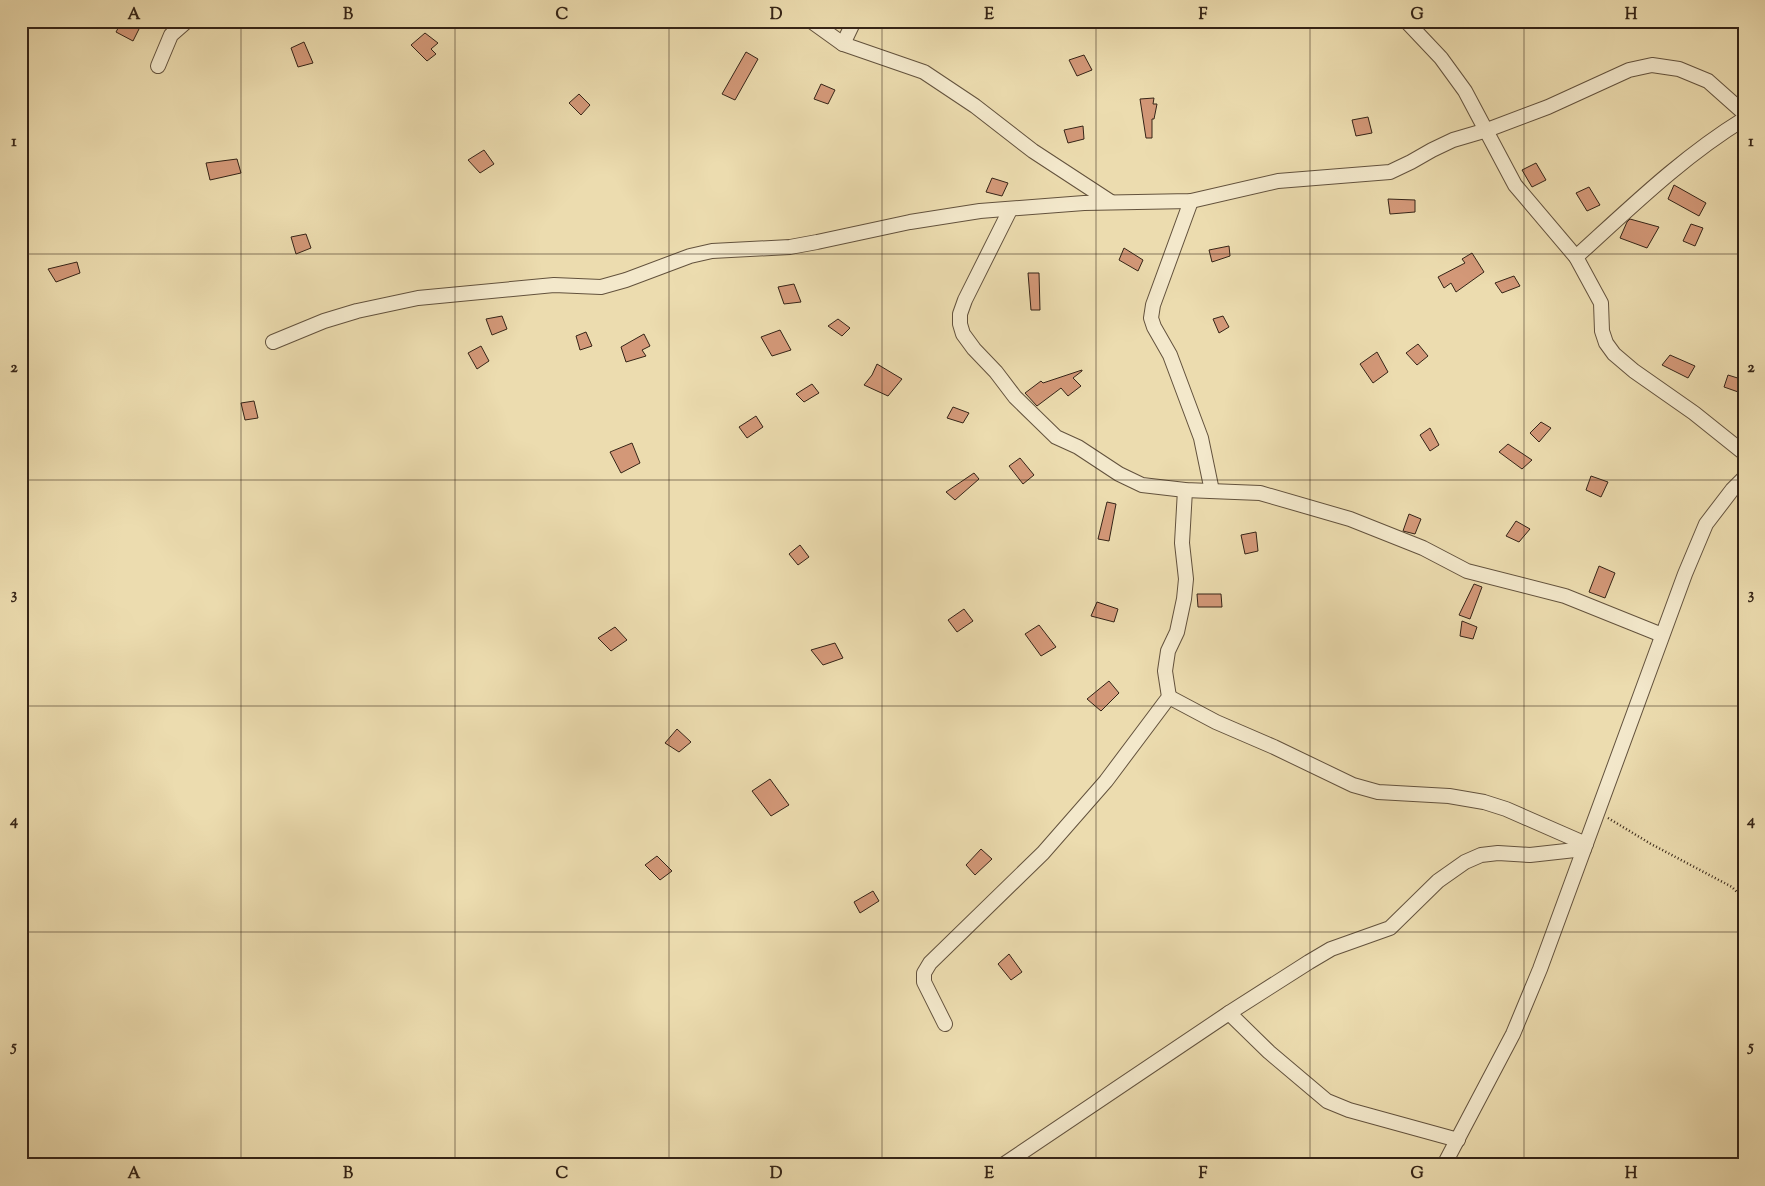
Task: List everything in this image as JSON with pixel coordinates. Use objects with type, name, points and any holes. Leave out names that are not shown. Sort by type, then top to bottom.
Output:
[{"type":"street","points":[[158,66],[171,35],[187,21]]},
{"type":"street","points":[[811,21],[843,44],[924,72],[975,106],[1033,151],[1111,203]]},
{"type":"street","points":[[843,44],[854,21]]},
{"type":"street","points":[[1406,21],[1441,58],[1465,91],[1515,185],[1576,257],[1601,303],[1602,331],[1606,343],[1614,354],[1634,371],[1694,413],[1744,453]]},
{"type":"street","points":[[273,342],[324,321],[357,311],[418,298],[554,285],[602,287],[690,256],[712,251],[790,246],[910,222],[980,211],[1084,203],[1191,201],[1278,181],[1390,172],[1453,140],[1487,130],[1548,107],[1629,70],[1652,65],[1679,69],[1708,81],[1744,113]]},
{"type":"street","points":[[1576,257],[1666,176],[1703,146],[1744,119]]},
{"type":"street","points":[[1191,201],[1153,305],[1151,318],[1170,355],[1201,438],[1212,490]]},
{"type":"street","points":[[1010,210],[965,300],[960,314],[960,324],[963,334],[974,349],[996,372],[1015,397],[1056,437],[1078,446],[1119,474],[1142,485],[1185,490],[1260,493],[1350,519],[1423,548],[1467,572],[1565,596],[1662,635]]},
{"type":"street","points":[[1444,1165],[1514,1034],[1540,969],[1662,635],[1706,524],[1732,490],[1744,478]]},
{"type":"street","points":[[945,1024],[924,982],[924,973],[930,963],[1043,853],[1106,781],[1169,697],[1164,671],[1184,599],[1186,578],[1182,543],[1185,490]]},
{"type":"street","points":[[1169,697],[1216,722],[1274,747],[1353,785],[1378,792],[1449,796],[1484,802],[1506,809],[1585,847]]},
{"type":"street","points":[[1003,1165],[1229,1012],[1331,949],[1390,928],[1438,881],[1465,862],[1481,855],[1498,853],[1530,855],[1585,847]]},
{"type":"street","points":[[1229,1012],[1269,1052],[1327,1101],[1349,1110],[1458,1140]]},
{"type":"path","points":[[1598,812],[1651,844],[1732,887],[1744,899]]},
{"type":"building","points":[[122,21],[130,21],[140,27],[133,41],[116,32]]},
{"type":"building","points":[[425,33],[438,43],[431,49],[436,54],[427,61],[411,45]]},
{"type":"building","points":[[304,42],[313,63],[298,67],[291,48]]},
{"type":"building","points":[[746,52],[758,59],[735,100],[722,94]]},
{"type":"building","points":[[1084,55],[1092,70],[1077,76],[1069,60]]},
{"type":"building","points":[[821,84],[835,90],[828,104],[814,99]]},
{"type":"building","points":[[579,94],[590,105],[581,115],[569,103]]},
{"type":"building","points":[[1154,98],[1153,104],[1157,104],[1154,119],[1152,119],[1152,138],[1146,138],[1140,99]]},
{"type":"building","points":[[1368,117],[1372,133],[1356,136],[1352,120]]},
{"type":"building","points":[[1083,126],[1084,139],[1068,143],[1064,130]]},
{"type":"building","points":[[484,150],[494,164],[480,173],[468,160]]},
{"type":"building","points":[[237,159],[241,173],[210,180],[206,163]]},
{"type":"building","points":[[1536,163],[1546,180],[1532,187],[1522,170]]},
{"type":"building","points":[[992,178],[1008,183],[1002,196],[986,192]]},
{"type":"building","points":[[1674,185],[1706,203],[1699,216],[1668,199]]},
{"type":"building","points":[[1589,187],[1600,205],[1587,211],[1576,193]]},
{"type":"building","points":[[1388,199],[1415,200],[1415,212],[1390,214]]},
{"type":"building","points":[[1630,219],[1659,227],[1647,248],[1620,238]]},
{"type":"building","points":[[1691,224],[1703,228],[1695,246],[1683,241]]},
{"type":"building","points":[[306,234],[311,248],[296,254],[291,237]]},
{"type":"building","points":[[1229,246],[1230,256],[1212,262],[1209,250]]},
{"type":"building","points":[[1124,248],[1143,260],[1138,271],[1119,260]]},
{"type":"building","points":[[1472,253],[1484,272],[1456,292],[1451,283],[1444,288],[1438,277],[1465,263],[1462,259]]},
{"type":"building","points":[[77,262],[80,273],[56,282],[48,269]]},
{"type":"building","points":[[1028,273],[1039,273],[1040,310],[1031,310]]},
{"type":"building","points":[[1514,276],[1520,286],[1502,293],[1495,283]]},
{"type":"building","points":[[794,284],[801,302],[784,304],[778,287]]},
{"type":"building","points":[[502,316],[507,329],[492,335],[486,319]]},
{"type":"building","points":[[1223,316],[1229,327],[1219,333],[1213,319]]},
{"type":"building","points":[[838,319],[850,328],[842,336],[828,326]]},
{"type":"building","points":[[780,330],[791,350],[772,356],[761,337]]},
{"type":"building","points":[[586,332],[592,346],[580,350],[576,336]]},
{"type":"building","points":[[644,334],[650,346],[642,350],[646,356],[626,362],[621,347]]},
{"type":"building","points":[[1418,344],[1428,356],[1417,365],[1406,353]]},
{"type":"building","points":[[481,346],[489,361],[477,369],[468,353]]},
{"type":"building","points":[[1377,352],[1388,372],[1373,383],[1360,364]]},
{"type":"building","points":[[1670,355],[1695,366],[1688,378],[1662,365]]},
{"type":"building","points":[[877,364],[902,379],[888,396],[864,385],[872,375]]},
{"type":"building","points":[[1082,370],[1073,378],[1081,386],[1068,396],[1061,388],[1037,406],[1025,393],[1041,381],[1043,383]]},
{"type":"building","points":[[1728,375],[1744,380],[1744,394],[1724,387]]},
{"type":"building","points":[[812,384],[819,393],[804,402],[796,394]]},
{"type":"building","points":[[254,401],[258,418],[245,420],[241,403]]},
{"type":"building","points":[[953,407],[969,413],[963,423],[947,418]]},
{"type":"building","points":[[756,416],[763,427],[747,438],[739,427]]},
{"type":"building","points":[[1541,422],[1551,428],[1539,442],[1530,433]]},
{"type":"building","points":[[1430,428],[1439,445],[1430,451],[1420,435]]},
{"type":"building","points":[[632,443],[640,463],[621,473],[610,452]]},
{"type":"building","points":[[1508,444],[1532,460],[1522,469],[1499,452]]},
{"type":"building","points":[[1020,458],[1034,475],[1023,484],[1009,466]]},
{"type":"building","points":[[974,473],[979,479],[955,500],[946,492]]},
{"type":"building","points":[[1591,476],[1608,482],[1601,497],[1586,490]]},
{"type":"building","points":[[1107,502],[1116,504],[1109,541],[1098,539]]},
{"type":"building","points":[[1409,514],[1421,519],[1415,534],[1403,531]]},
{"type":"building","points":[[1516,521],[1530,529],[1519,542],[1506,536]]},
{"type":"building","points":[[1256,532],[1258,551],[1245,554],[1241,535]]},
{"type":"building","points":[[800,545],[809,557],[798,565],[789,554]]},
{"type":"building","points":[[1599,566],[1615,573],[1605,598],[1589,592]]},
{"type":"building","points":[[1474,584],[1482,587],[1470,619],[1459,615]]},
{"type":"building","points":[[1197,594],[1221,594],[1222,607],[1198,607]]},
{"type":"building","points":[[1097,602],[1118,609],[1114,622],[1091,616]]},
{"type":"building","points":[[964,609],[973,621],[957,632],[948,620]]},
{"type":"building","points":[[1462,621],[1477,627],[1473,639],[1460,636]]},
{"type":"building","points":[[1039,625],[1056,647],[1041,656],[1025,634]]},
{"type":"building","points":[[615,627],[627,640],[611,651],[598,638]]},
{"type":"building","points":[[835,643],[843,658],[823,665],[811,650]]},
{"type":"building","points":[[1109,681],[1119,693],[1101,711],[1087,699]]},
{"type":"building","points":[[677,729],[691,742],[679,752],[665,743]]},
{"type":"building","points":[[770,779],[789,805],[771,816],[752,791]]},
{"type":"building","points":[[981,849],[992,859],[975,875],[966,865]]},
{"type":"building","points":[[657,856],[672,871],[660,880],[645,865]]},
{"type":"building","points":[[873,891],[879,901],[860,913],[854,902]]},
{"type":"building","points":[[1009,954],[1022,972],[1011,980],[998,964]]}]
